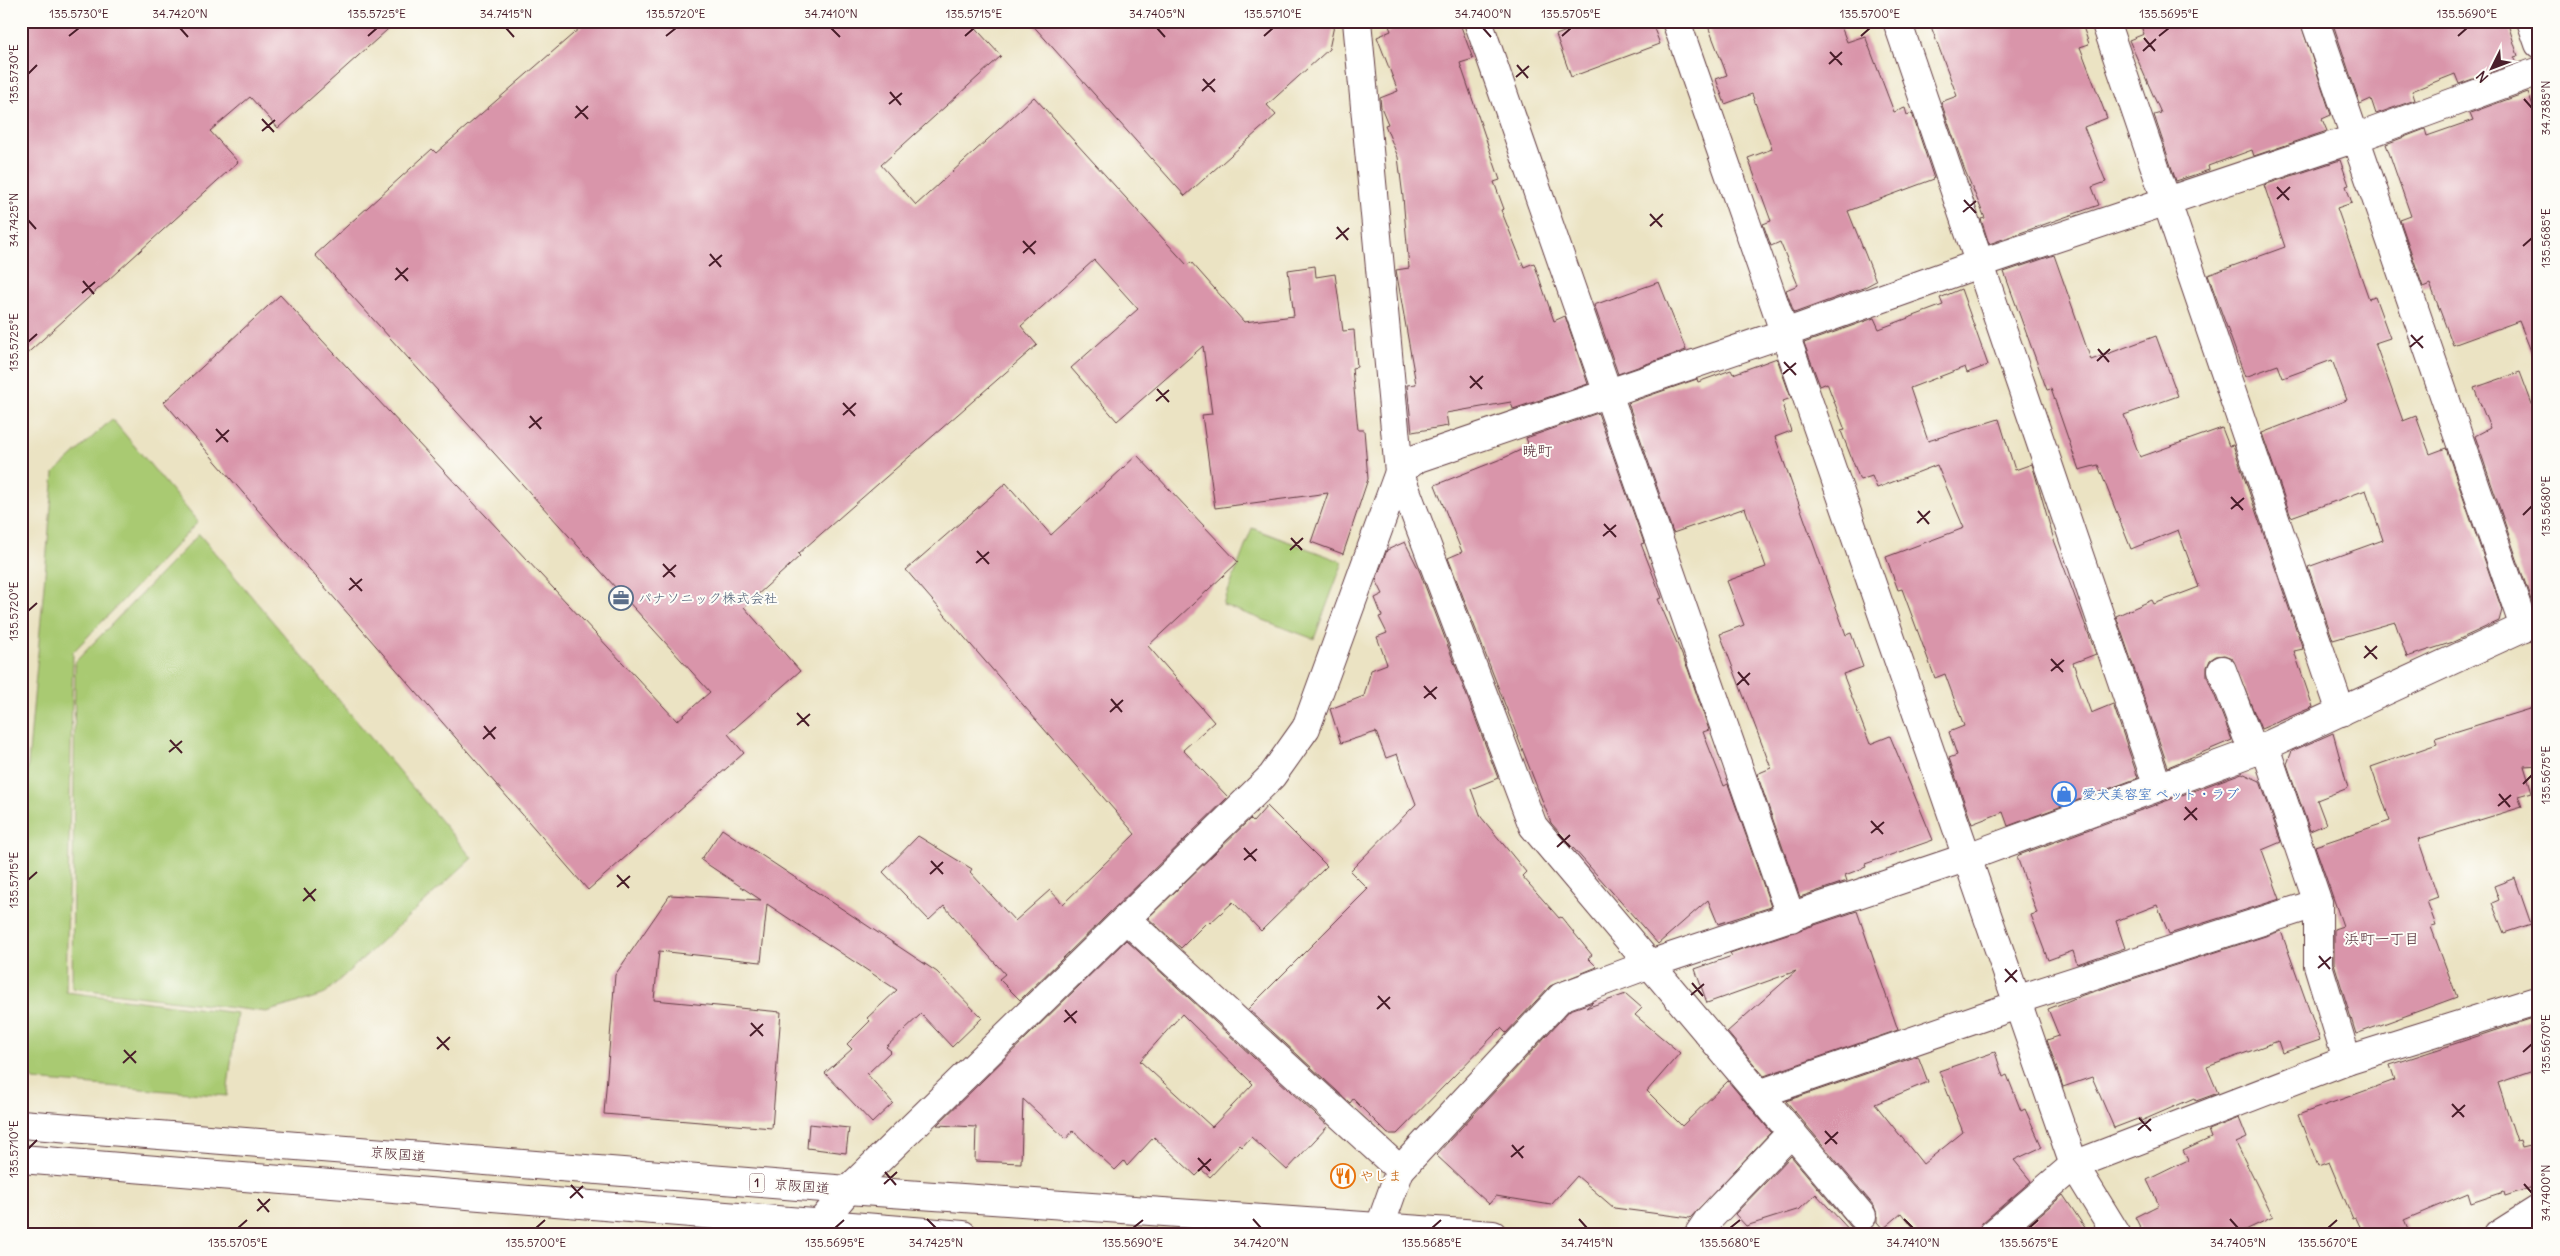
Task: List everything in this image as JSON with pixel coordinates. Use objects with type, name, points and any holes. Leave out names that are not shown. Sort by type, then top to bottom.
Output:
[{"type":"main road","points":[[1357,21],[1399,472],[1533,826],[1862,1216]]},
{"type":"main road","points":[[1478,21],[1791,918]]},
{"type":"main road","points":[[1676,21],[1965,858],[2074,1165],[2117,1235]]},
{"type":"main road","points":[[1897,21],[2158,787]]},
{"type":"main road","points":[[2105,21],[2341,712]]},
{"type":"main road","points":[[1380,1226],[1400,1170],[1561,997],[1650,964],[1965,858],[2259,749],[2532,625],[2315,21]]},
{"type":"main road","points":[[2531,21],[2539,44]]},
{"type":"main road","points":[[815,1229],[848,1190],[1127,920],[1272,776],[1306,728],[1399,472],[1418,458],[1785,333],[1981,263],[2356,138],[2539,71]]},
{"type":"main road","points":[[2222,670],[2259,749],[2318,903],[2318,965],[2347,1060]]},
{"type":"main road","points":[[1759,1094],[2017,1002],[2318,903]]},
{"type":"main road","points":[[1127,920],[1400,1170]]},
{"type":"main road","points":[[1992,1235],[2074,1165],[2347,1060],[2539,1000]]},
{"type":"main road","name":"京阪国道","points":[[21,1124],[848,1190],[1493,1235]]},
{"type":"main road","points":[[1698,1235],[1708,1220],[1791,1133]]},
{"type":"main road","points":[[21,1159],[815,1229],[963,1235]]},
{"type":"main road","points":[[2498,1235],[2539,1209]]},
{"type":"green space","points":[[112,419],[198,522],[73,652],[66,992],[237,1013],[227,1096],[33,1080],[21,1068],[21,805],[25,798],[54,473]]},
{"type":"green space","points":[[1252,528],[1343,562],[1314,639],[1223,605]]},
{"type":"green space","points":[[199,534],[472,858],[323,995],[266,1012],[72,988],[75,662]]},
{"type":"building","points":[[21,21],[397,21],[278,128],[250,97],[210,131],[238,162],[21,359]]},
{"type":"building","points":[[588,21],[969,21],[1001,56],[881,165],[916,205],[1034,97],[1187,265],[1191,262],[1244,322],[1294,316],[1288,270],[1315,266],[1316,277],[1335,274],[1343,331],[1354,330],[1357,367],[1352,368],[1358,430],[1364,430],[1368,479],[1343,554],[1311,542],[1328,493],[1215,508],[1202,415],[1212,414],[1203,346],[1117,421],[1071,368],[1138,309],[1094,260],[1021,326],[1037,345],[798,554],[800,556],[744,607],[800,671],[728,734],[744,753],[588,890],[164,402],[280,295],[677,721],[710,692],[315,255],[432,149],[436,153]]},
{"type":"building","points":[[1029,21],[1335,21],[1329,49],[1267,105],[1276,115],[1185,196]]},
{"type":"building","points":[[1387,21],[1459,21],[1473,59],[1460,63],[1500,180],[1494,182],[1504,209],[1501,210],[1524,267],[1534,263],[1554,321],[1565,316],[1588,384],[1513,409],[1511,402],[1446,413],[1448,426],[1412,432],[1407,385],[1416,384],[1396,270],[1409,268],[1403,197],[1398,157],[1385,125],[1388,124],[1381,107],[1380,98],[1398,91],[1377,37],[1391,31]]},
{"type":"building","points":[[1593,21],[1651,21],[1660,44],[1571,77],[1556,35]]},
{"type":"building","points":[[1706,21],[1839,21],[1847,42],[1865,36],[1894,112],[1905,108],[1907,115],[1912,113],[1934,179],[1848,211],[1876,281],[1863,288],[1794,313],[1786,290],[1798,285],[1780,242],[1771,246],[1763,224],[1771,221],[1748,158],[1772,149],[1752,94],[1725,104],[1716,79],[1727,75]]},
{"type":"building","points":[[1929,21],[2081,21],[2089,44],[2080,47],[2107,118],[2084,127],[2106,182],[2092,187],[2099,205],[1989,244],[1981,219],[1985,218],[1964,168],[1941,102],[1957,96]]},
{"type":"building","points":[[2139,21],[2300,21],[2331,115],[2322,119],[2327,131],[2254,156],[2252,150],[2208,166],[2209,170],[2176,181],[2154,115],[2161,113],[2129,40],[2144,34]]},
{"type":"building","points":[[2332,21],[2507,21],[2518,56],[2514,57],[2517,63],[2459,84],[2455,74],[2412,91],[2415,100],[2376,114],[2371,99],[2360,104]]},
{"type":"building","points":[[2528,92],[2539,122],[2539,366],[2537,366],[2519,321],[2453,345],[2430,284],[2423,287],[2400,220],[2411,216],[2386,144],[2425,129],[2427,136],[2473,120],[2470,113]]},
{"type":"building","points":[[2340,160],[2349,185],[2346,186],[2352,203],[2337,208],[2369,299],[2375,297],[2390,338],[2375,343],[2403,421],[2416,416],[2430,454],[2446,448],[2502,610],[2499,621],[2453,642],[2407,657],[2395,622],[2333,640],[2308,567],[2383,540],[2366,490],[2291,517],[2262,433],[2347,400],[2332,360],[2283,378],[2278,365],[2245,377],[2208,275],[2285,247],[2264,185]]},
{"type":"building","points":[[2054,255],[2091,360],[2156,336],[2178,396],[2124,415],[2140,457],[2222,428],[2229,446],[2233,445],[2303,649],[2294,651],[2313,707],[2261,729],[2232,658],[2224,655],[2216,656],[2210,660],[2207,667],[2207,676],[2232,740],[2168,767],[2116,616],[2152,600],[2154,604],[2199,587],[2178,530],[2131,549],[2098,465],[2079,470],[2051,389],[2047,390],[2004,272]]},
{"type":"building","points":[[1659,282],[1686,350],[1618,374],[1594,305]]},
{"type":"building","points":[[1961,289],[1988,365],[1967,373],[1965,367],[1910,388],[1928,441],[1999,419],[2015,470],[2032,464],[2054,540],[2096,654],[2073,663],[2091,713],[2113,704],[2138,778],[2008,826],[2003,812],[1972,824],[1949,758],[1957,755],[1949,732],[1964,726],[1945,674],[1935,678],[1902,589],[1898,590],[1886,557],[1964,528],[1937,465],[1877,488],[1872,476],[1860,480],[1841,431],[1845,430],[1827,383],[1820,386],[1804,343],[1874,318],[1879,329],[1943,305],[1940,298]]},
{"type":"building","points":[[1777,358],[1791,398],[1783,401],[1785,406],[1783,407],[1791,431],[1775,437],[1846,635],[1851,633],[1863,667],[1843,674],[1870,744],[1890,736],[1933,840],[1865,864],[1866,867],[1845,875],[1847,881],[1800,897],[1757,774],[1771,768],[1720,634],[1744,625],[1727,581],[1766,567],[1745,508],[1673,533],[1628,403],[1697,379],[1698,382],[1731,370],[1733,374]]},
{"type":"building","points":[[2520,372],[2535,412],[2539,412],[2539,604],[2531,600],[2475,436],[2490,428],[2474,388]]},
{"type":"building","points":[[1598,413],[1644,543],[1641,544],[1662,598],[1658,599],[1688,669],[1709,730],[1703,732],[1724,786],[1728,784],[1771,907],[1718,924],[1708,900],[1658,944],[1551,823],[1448,558],[1462,552],[1435,485],[1529,446],[1526,438]]},
{"type":"building","points":[[1137,455],[1238,562],[1148,646],[1214,722],[1183,750],[1228,797],[1020,1000],[999,979],[1005,974],[944,906],[929,920],[883,872],[918,836],[972,869],[970,872],[1015,921],[1050,890],[1063,904],[1135,834],[906,570],[1006,483],[1051,535]]},
{"type":"building","points":[[1405,542],[1419,570],[1498,778],[1471,789],[1481,817],[1526,872],[1522,876],[1559,918],[1561,917],[1592,955],[1588,958],[1597,967],[1550,986],[1506,1033],[1501,1028],[1397,1134],[1388,1134],[1353,1099],[1350,1103],[1248,1009],[1368,889],[1350,871],[1416,804],[1397,754],[1386,758],[1376,732],[1341,743],[1330,709],[1364,696],[1371,670],[1387,664],[1377,637],[1387,633],[1379,617],[1382,616],[1375,598],[1383,594],[1376,580],[1387,550]]},
{"type":"building","points":[[2539,706],[2539,765],[2524,766],[2532,792],[2518,796],[2522,807],[2418,839],[2438,897],[2427,901],[2436,926],[2431,927],[2457,997],[2356,1034],[2334,963],[2334,929],[2343,926],[2315,846],[2390,821],[2371,767],[2437,744],[2435,738]]},
{"type":"building","points":[[2333,733],[2348,788],[2317,800],[2326,824],[2310,831],[2287,764],[2292,751]]},
{"type":"building","points":[[2242,773],[2260,781],[2281,842],[2262,850],[2280,899],[2169,934],[2157,905],[2116,921],[2125,948],[2077,964],[2073,951],[2048,960],[2031,915],[2037,913],[2017,857],[2019,855]]},
{"type":"building","points":[[1267,806],[1327,866],[1261,931],[1233,902],[1210,923],[1208,921],[1181,948],[1148,918],[1250,819],[1253,822]]},
{"type":"building","points":[[722,829],[937,972],[982,1018],[952,1047],[921,1014],[886,1047],[891,1051],[867,1074],[893,1103],[872,1123],[825,1073],[852,1049],[847,1044],[870,1021],[867,1018],[897,990],[767,904],[761,962],[659,951],[654,1000],[781,1012],[772,1128],[604,1114],[615,975],[670,895],[761,900],[701,860]]},
{"type":"building","points":[[2515,878],[2531,924],[2504,933],[2492,903],[2499,900],[2494,886]]},
{"type":"building","points":[[1857,911],[1898,1030],[1764,1076],[1727,1032],[1796,971],[1707,1003],[1695,969],[1732,956],[1730,953]]},
{"type":"building","points":[[2281,931],[2320,1040],[2282,1053],[2278,1041],[2207,1067],[2218,1093],[2196,1101],[2194,1098],[2141,1121],[2140,1118],[2114,1128],[2092,1077],[2063,1087],[2047,1040],[2059,1036],[2048,1009],[2083,995]]},
{"type":"building","points":[[1126,940],[1328,1126],[1287,1170],[1251,1137],[1242,1147],[1240,1145],[1210,1177],[1202,1170],[1196,1176],[1154,1137],[1127,1166],[1124,1161],[1115,1170],[1073,1131],[1066,1139],[1023,1099],[1021,1163],[975,1161],[976,1127],[937,1125]],"holes":[[[1182,1014],[1253,1084],[1212,1127],[1140,1061]]]},
{"type":"building","points":[[1626,994],[1642,1008],[1635,1015],[1680,1053],[1647,1091],[1682,1126],[1728,1081],[1771,1132],[1690,1218],[1614,1208],[1577,1176],[1551,1205],[1496,1196],[1489,1204],[1436,1155],[1570,1010],[1593,1002],[1586,1008]]},
{"type":"building","points":[[2539,1016],[2539,1069],[2498,1083],[2517,1141],[2520,1140],[2522,1147],[2539,1143],[2539,1185],[2505,1196],[2504,1192],[2471,1203],[2468,1193],[2404,1220],[2410,1235],[2364,1235],[2356,1218],[2353,1219],[2329,1162],[2318,1166],[2298,1115],[2395,1080],[2390,1065]]},
{"type":"building","points":[[1995,1052],[2003,1077],[2007,1075],[2021,1111],[2025,1109],[2042,1147],[2014,1160],[2031,1181],[1982,1223],[1977,1235],[1919,1235],[1902,1213],[1883,1229],[1877,1222],[1874,1206],[1786,1101],[1918,1056],[1928,1082],[1875,1104],[1923,1164],[1963,1132],[1939,1071]]},
{"type":"building","points":[[2239,1118],[2247,1138],[2236,1143],[2273,1217],[2235,1235],[2144,1235],[2135,1217],[2159,1205],[2147,1180],[2188,1160],[2183,1151],[2211,1138],[2208,1130]]},
{"type":"building","points":[[809,1124],[849,1128],[846,1153],[807,1148]]},
{"type":"building","points":[[1791,1156],[1850,1226],[1857,1231],[1853,1234],[1816,1194],[1800,1209],[1746,1226],[1735,1214]]},
{"type":"building","points":[[2063,1195],[2090,1235],[2016,1235]]},
{"type":"place","name":"パナソニック株式会社","points":[[621,598]]},
{"type":"place","name":"愛犬美容室 ペット・ラブ","points":[[2064,794]]},
{"type":"place","name":"やしま","points":[[1343,1176]]},
{"type":"district","name":"暁町","points":[[1537,451]]},
{"type":"district","name":"浜町一丁目","points":[[2382,939]]}]
